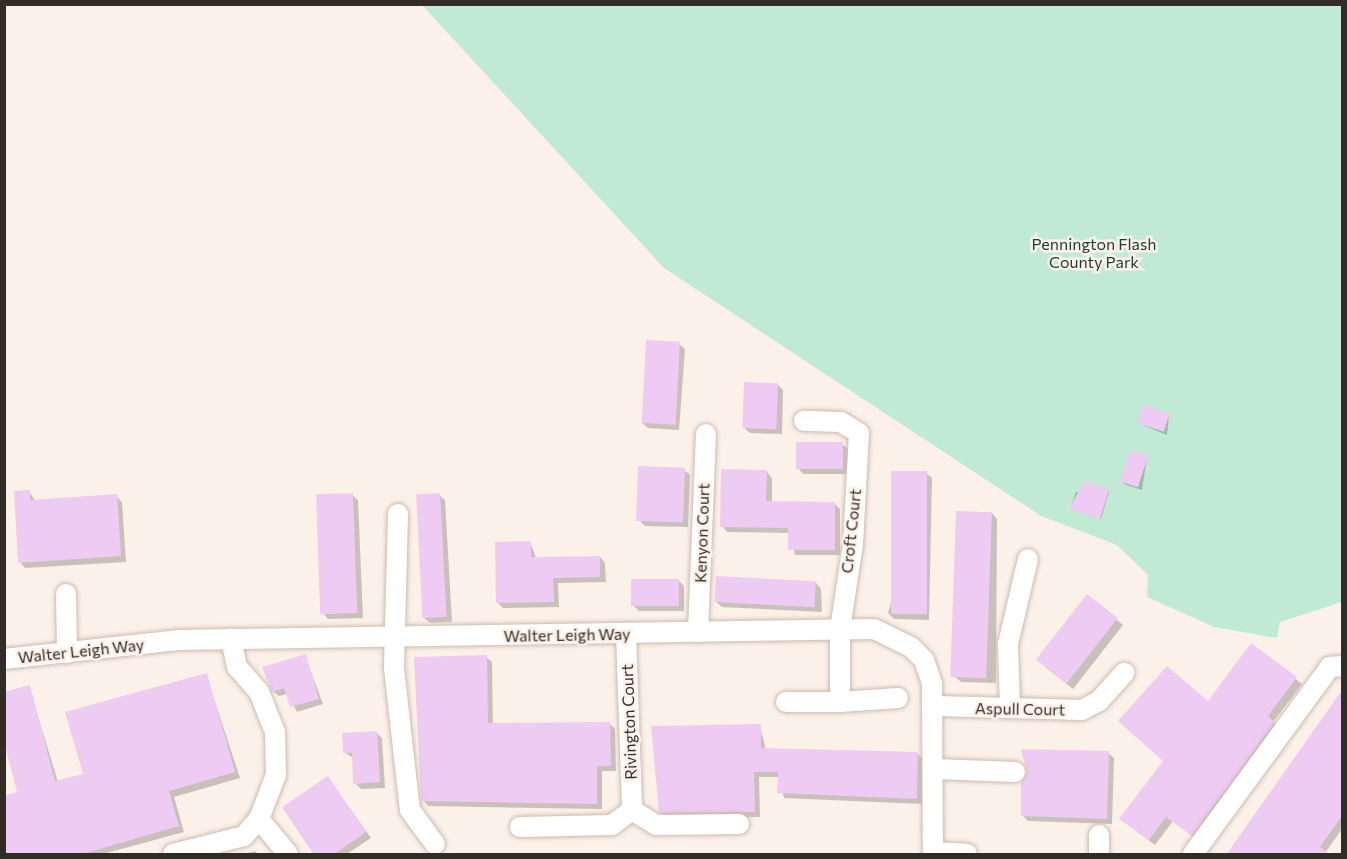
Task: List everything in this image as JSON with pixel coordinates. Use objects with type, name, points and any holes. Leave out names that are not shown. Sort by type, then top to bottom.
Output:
[{"type":"street","name":"Croft Court","points":[[804,421],[841,422],[859,433],[853,543],[840,629],[840,702]]},
{"type":"street","name":"Kenyon Court","points":[[698,632],[706,434]]},
{"type":"street","points":[[398,514],[391,638],[410,810],[435,844]]},
{"type":"street","points":[[1010,708],[1008,644],[1028,559]]},
{"type":"street","points":[[66,594],[68,652]]},
{"type":"street","name":"Walter Leigh Way","points":[[4,659],[231,639],[874,629],[911,647],[924,660],[937,706],[933,853]]},
{"type":"street","name":"Rivington Court","points":[[626,634],[632,810]]},
{"type":"street","points":[[173,855],[244,837],[259,819],[276,775],[275,732],[259,692],[237,667],[231,639]]},
{"type":"street","points":[[1193,855],[1330,667],[1342,666]]},
{"type":"street","name":"Aspull Court","points":[[937,706],[1082,710],[1099,701],[1124,673]]},
{"type":"street","points":[[786,702],[840,702],[898,698]]},
{"type":"street","points":[[935,769],[1015,772]]},
{"type":"street","points":[[520,827],[612,825],[632,810],[656,825],[738,824]]},
{"type":"street","points":[[259,819],[288,855]]},
{"type":"street","points":[[933,853],[967,855]]},
{"type":"green space","name":"Pennington Flash County Park","points":[[422,5],[1342,5],[1342,602],[1280,622],[1277,638],[1214,627],[1147,597],[1148,575],[1117,545],[1041,516],[664,268]]},
{"type":"building","points":[[646,340],[680,342],[676,425],[642,423]]},
{"type":"building","points":[[744,382],[778,383],[776,429],[742,428]]},
{"type":"building","points":[[1143,405],[1170,414],[1164,432],[1137,423]]},
{"type":"building","points":[[796,442],[843,442],[843,469],[796,469]]},
{"type":"building","points":[[1130,450],[1148,456],[1138,487],[1120,481]]},
{"type":"building","points":[[638,466],[685,468],[683,523],[636,521]]},
{"type":"building","points":[[721,469],[767,470],[766,501],[835,502],[835,550],[788,550],[788,528],[720,527]]},
{"type":"building","points":[[891,471],[927,471],[927,614],[891,614]]},
{"type":"building","points":[[1084,481],[1109,489],[1100,519],[1069,509]]},
{"type":"building","points":[[30,490],[30,500],[117,494],[121,556],[18,563],[14,491]]},
{"type":"building","points":[[353,493],[357,613],[320,614],[316,494]]},
{"type":"building","points":[[440,493],[446,617],[423,618],[416,494]]},
{"type":"building","points":[[956,511],[992,512],[986,678],[950,677]]},
{"type":"building","points":[[531,541],[531,557],[600,556],[600,577],[553,578],[554,602],[496,603],[495,542]]},
{"type":"building","points":[[716,576],[816,581],[815,607],[715,602]]},
{"type":"building","points":[[631,579],[679,579],[679,606],[631,606]]},
{"type":"building","points":[[1087,594],[1118,618],[1067,683],[1036,659]]},
{"type":"building","points":[[1251,643],[1297,677],[1268,716],[1275,722],[1192,836],[1166,817],[1149,840],[1119,819],[1163,761],[1118,721],[1167,666],[1208,701]]},
{"type":"building","points":[[306,654],[319,699],[290,707],[284,688],[272,692],[262,667]]},
{"type":"building","points":[[487,655],[488,723],[610,722],[611,766],[597,766],[597,804],[421,801],[414,657]]},
{"type":"building","points":[[207,673],[235,772],[169,791],[179,826],[79,855],[4,855],[4,796],[17,792],[4,742],[4,692],[30,685],[55,781],[83,774],[65,712]]},
{"type":"building","points":[[1342,690],[1342,816],[1320,847],[1331,855],[1226,855]]},
{"type":"building","points":[[761,724],[761,748],[918,752],[917,799],[777,793],[778,772],[754,772],[755,812],[659,813],[651,726]]},
{"type":"building","points":[[377,731],[380,782],[353,784],[352,753],[343,753],[342,733]]},
{"type":"building","points":[[1021,749],[1109,751],[1107,819],[1021,816],[1021,782],[1027,772]]},
{"type":"building","points":[[328,776],[366,832],[333,855],[314,855],[282,807]]}]
